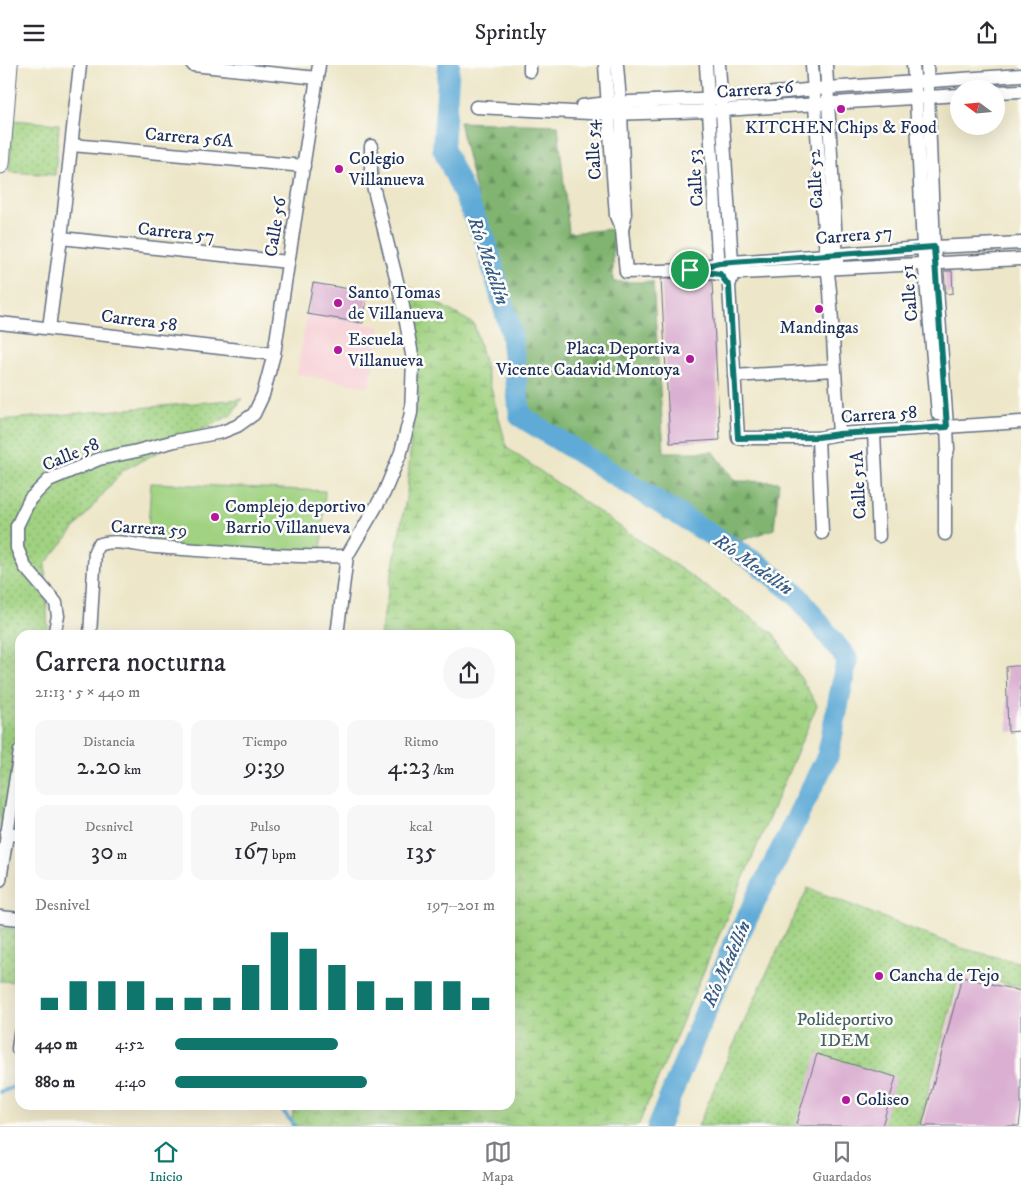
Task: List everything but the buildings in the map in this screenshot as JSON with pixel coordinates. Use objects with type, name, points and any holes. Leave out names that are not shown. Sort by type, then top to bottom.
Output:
[{"type":"highway","points":[[0,164],[8,65]]},
{"type":"street","points":[[49,328],[80,65]]},
{"type":"street","points":[[193,65],[317,79]]},
{"type":"street","name":"Calle 56","points":[[264,395],[274,354],[319,65]]},
{"type":"street","name":"Calle 54","points":[[605,65],[615,108]]},
{"type":"street","name":"Calle 54","points":[[617,65],[615,108],[616,216],[622,230],[626,272]]},
{"type":"street","name":"Calle 53","points":[[706,65],[715,104],[733,268],[729,286],[738,438]]},
{"type":"street","name":"Calle 53","points":[[718,65],[715,104],[719,268]]},
{"type":"street","name":"Calle 52","points":[[812,65],[814,104],[832,262]]},
{"type":"street","name":"Calle 52","points":[[826,65],[829,102],[832,262],[830,291],[839,434]]},
{"type":"street","name":"Calle 51","points":[[912,65],[914,83],[922,97]]},
{"type":"street","name":"Calle 51","points":[[927,65],[927,82],[922,97],[929,247],[943,428],[948,449],[945,458],[945,534]]},
{"type":"street","name":"Carrera 56","points":[[715,104],[827,88],[1021,75]]},
{"type":"street","points":[[1005,92],[1021,91]]},
{"type":"street","name":"Carrera 56","points":[[476,107],[553,110],[715,104],[814,104],[950,95]]},
{"type":"street","name":"Carrera 56A","points":[[72,145],[304,166]]},
{"type":"street","points":[[338,630],[347,555],[384,493],[401,452],[411,413],[413,360],[402,301],[371,178],[372,146]]},
{"type":"street","name":"Carrera 57","points":[[61,238],[288,262]]},
{"type":"street","name":"Carrera 57","points":[[832,262],[929,247],[1021,243]]},
{"type":"street","name":"Carrera 57","points":[[626,272],[832,262],[931,263],[1021,259]]},
{"type":"street","points":[[719,268],[729,286]]},
{"type":"street","name":"Carrera 58","points":[[0,323],[274,354]]},
{"type":"street","points":[[734,376],[834,370]]},
{"type":"street","name":"Calle 58","points":[[55,630],[58,616],[56,603],[25,567],[17,548],[17,527],[30,499],[50,480],[99,459],[222,432],[237,426],[254,414],[264,395]]},
{"type":"street","name":"Carrera 58","points":[[738,438],[818,437],[1021,422]]},
{"type":"street","name":"Calle 51A","points":[[874,433],[879,536]]},
{"type":"street","points":[[818,437],[822,533]]},
{"type":"street","name":"Carrera 59","points":[[90,630],[96,551],[98,545],[107,541],[146,547],[322,557],[347,555]]},
{"type":"street","points":[[0,880],[15,781]]},
{"type":"street","points":[[6,834],[15,835]]},
{"type":"street","points":[[0,917],[15,918]]},
{"type":"shaded area","name":"Escuela Villanueva","points":[[307,314],[380,327],[369,387],[297,374]]},
{"type":"green space","points":[[13,120],[59,124],[55,175],[9,172]]},
{"type":"green space","points":[[459,122],[558,125],[569,233],[613,229],[613,282],[653,282],[664,452],[714,452],[735,481],[779,482],[774,529],[740,541],[531,416]]},
{"type":"green space","points":[[400,282],[474,324],[507,448],[774,634],[817,705],[638,1126],[291,1126],[293,1110],[515,1110],[515,630],[381,630],[407,493],[417,363]]},
{"type":"green space","points":[[242,399],[231,415],[123,470],[45,564],[48,630],[15,630],[15,756],[0,869],[0,420]]},
{"type":"green space","name":"Complejo deportivo Barrio Villanueva","points":[[151,483],[325,491],[321,555],[147,546]]},
{"type":"green space","name":"Polideportivo IDEM","points":[[808,888],[961,948],[1021,963],[1021,987],[960,973],[919,1126],[698,1126],[751,1007]]},
{"type":"green space","points":[[0,928],[15,929],[15,982],[0,981]]},
{"type":"waterway","name":"Río Medellín","points":[[449,65],[443,148],[485,240],[511,332],[520,416],[758,564],[796,594],[847,659],[828,755],[732,948],[658,1126]]},
{"type":"waterway","points":[[0,1092],[15,1087]]},
{"type":"waterway","points":[[282,1110],[295,1126]]},
{"type":"place","name":"KITCHEN Chips & Food","points":[[841,109]]},
{"type":"place","name":"Colegio Villanueva","points":[[339,169]]},
{"type":"place","name":"Santo Tomas de Villanueva","points":[[338,303]]},
{"type":"place","name":"Mandingas","points":[[819,309]]},
{"type":"place","name":"Escuela Villanueva","points":[[338,350]]},
{"type":"place","name":"Placa Deportiva Vicente Cadavid Montoya","points":[[690,359]]},
{"type":"place","name":"Complejo deportivo Barrio Villanueva","points":[[215,517]]},
{"type":"place","name":"Cancha de Tejo","points":[[879,976]]},
{"type":"place","name":"Coliseo","points":[[846,1100]]},
{"type":"route","points":[[934,247],[947,427],[818,437],[738,438],[729,286],[720,274],[690,270],[719,263],[934,247]]}]
